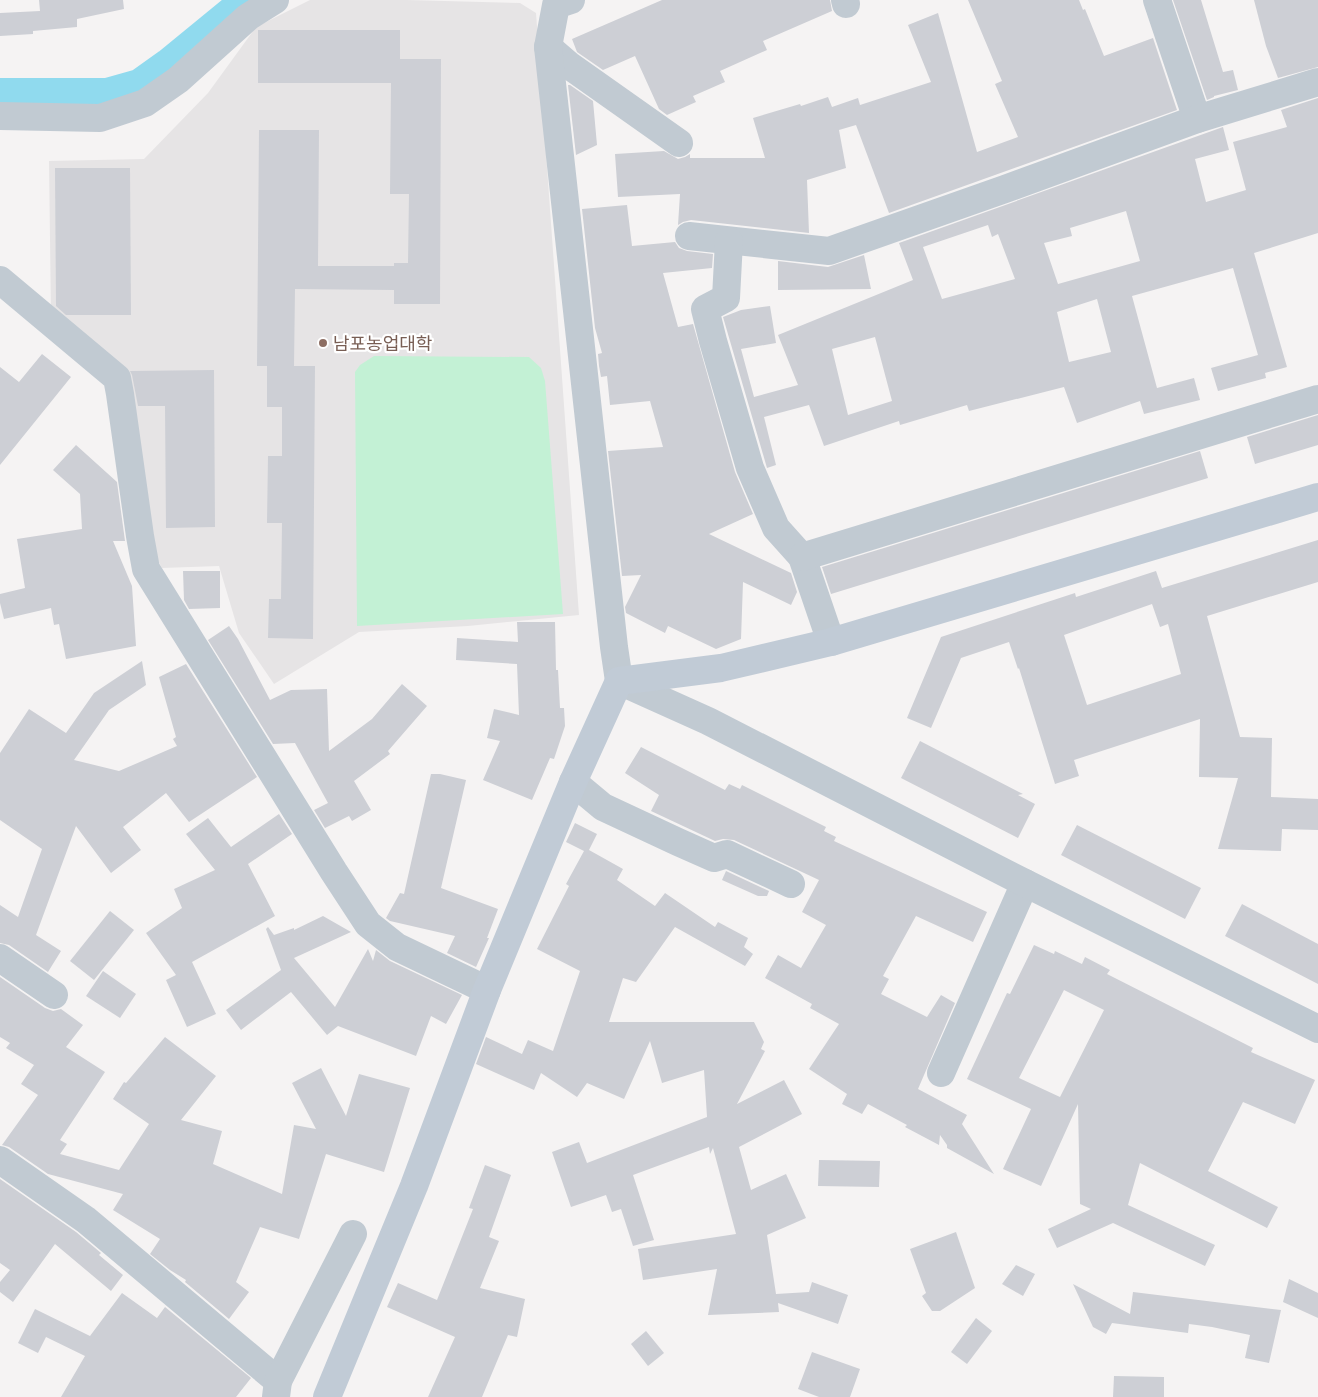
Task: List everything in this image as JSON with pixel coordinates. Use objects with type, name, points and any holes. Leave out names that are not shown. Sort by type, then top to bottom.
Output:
[{"type":"main road","points":[[327,1397],[414,1186],[487,990],[573,782],[619,681],[721,668],[832,642],[1318,497]]},
{"type":"street","points":[[0,116],[100,118],[145,103],[178,80],[248,17],[275,0]]},
{"type":"street","points":[[1157,0],[1196,119]]},
{"type":"street","points":[[559,2],[548,46],[619,681],[708,721],[1025,883],[1318,1029]]},
{"type":"street","points":[[548,46],[570,66],[679,143]]},
{"type":"street","points":[[689,236],[830,251],[1196,119],[1318,82]]},
{"type":"street","points":[[729,241],[726,298],[705,309],[712,341],[750,468],[776,528],[802,557],[832,642]]},
{"type":"street","points":[[0,280],[117,378],[146,569],[368,924],[397,947],[487,990]]},
{"type":"street","points":[[802,557],[1318,399]]},
{"type":"street","points":[[573,782],[603,807],[678,842],[714,858],[727,854],[792,884]]},
{"type":"street","points":[[941,1073],[1025,883]]},
{"type":"street","points":[[0,958],[54,995]]},
{"type":"street","points":[[0,1160],[86,1220],[277,1389],[352,1234]]},
{"type":"shaded area","name":"남포농업대학","points":[[310,0],[520,3],[536,13],[579,615],[468,626],[359,632],[274,684],[239,633],[219,566],[162,568],[154,553],[122,370],[51,316],[49,161],[144,159],[208,93],[256,27]]},
{"type":"green space","points":[[374,356],[529,357],[541,368],[545,381],[563,614],[357,626],[355,372],[360,365]]},
{"type":"building","points":[[39,0],[123,0],[124,9],[77,19],[77,27],[33,31],[33,34],[0,36],[0,13],[40,11]]},
{"type":"building","points":[[662,0],[830,0],[832,11],[763,41],[767,50],[720,71],[725,82],[693,96],[696,102],[667,115],[659,109],[635,56],[603,70],[577,52],[572,39]]},
{"type":"building","points":[[968,0],[1079,0],[1083,10],[1085,9],[1104,56],[1153,38],[1177,110],[889,213],[856,125],[839,130],[846,168],[807,180],[809,233],[691,220],[678,225],[680,194],[618,197],[615,154],[664,151],[678,159],[690,154],[690,158],[765,158],[753,118],[828,97],[832,107],[858,98],[860,105],[931,82],[908,25],[938,13],[977,152],[1018,137],[995,84],[1002,81]]},
{"type":"building","points":[[1173,0],[1201,0],[1223,72],[1233,70],[1238,90],[1214,96],[1207,100]]},
{"type":"building","points":[[1254,0],[1318,0],[1318,67],[1278,78],[1266,46]]},
{"type":"building","points":[[258,30],[400,30],[400,59],[441,59],[440,304],[394,304],[394,290],[295,289],[294,366],[315,366],[313,639],[268,638],[269,599],[281,599],[282,523],[267,523],[268,456],[282,456],[282,407],[267,407],[267,366],[257,366],[259,130],[319,130],[318,266],[394,266],[394,263],[408,263],[409,194],[390,194],[391,83],[258,83]]},
{"type":"building","points":[[568,85],[593,101],[597,145],[576,155]]},
{"type":"building","points":[[1318,98],[1318,233],[1254,253],[1287,367],[1265,373],[1266,378],[1218,391],[1211,368],[1258,355],[1233,268],[1132,296],[1157,388],[1194,378],[1200,400],[1144,414],[1140,401],[1077,423],[1064,387],[969,411],[967,405],[900,425],[899,421],[824,446],[809,405],[764,417],[776,465],[767,468],[723,317],[741,310],[770,306],[776,343],[741,349],[754,397],[798,385],[778,335],[913,280],[899,243],[1223,127],[1229,150],[1195,159],[1206,202],[1246,190],[1233,142],[1287,127],[1281,110]],"holes":[[[1126,211],[1140,261],[1058,284],[1044,243],[1072,236],[1070,228]],[[988,225],[992,237],[998,234],[1015,279],[942,299],[923,247]],[[1097,299],[1111,352],[1069,362],[1057,312]],[[875,337],[892,401],[848,415],[832,349]]]},
{"type":"building","points":[[55,168],[130,168],[131,315],[66,315],[56,306]]},
{"type":"building","points":[[627,205],[632,246],[675,242],[679,248],[687,251],[713,254],[712,268],[663,273],[678,327],[693,324],[735,472],[753,514],[709,534],[791,573],[797,592],[791,605],[743,582],[741,639],[716,649],[668,626],[665,633],[626,613],[625,607],[641,575],[622,576],[608,451],[663,447],[650,401],[610,405],[607,376],[601,377],[599,366],[598,354],[602,353],[595,328],[582,209]]},
{"type":"building","points":[[864,255],[871,289],[778,290],[778,261],[828,267]]},
{"type":"building","points":[[42,354],[71,377],[0,465],[0,367],[19,382]]},
{"type":"building","points":[[214,370],[215,527],[166,528],[165,406],[138,406],[130,371]]},
{"type":"building","points":[[1318,415],[1318,445],[1255,464],[1247,437]]},
{"type":"building","points":[[76,445],[117,482],[125,541],[113,541],[132,586],[136,646],[66,659],[59,624],[54,625],[51,608],[4,619],[0,594],[25,588],[17,539],[82,529],[80,494],[53,470]]},
{"type":"building","points":[[1200,451],[1208,478],[831,594],[822,567]]},
{"type":"building","points":[[1318,540],[1318,582],[1207,616],[1240,737],[1272,738],[1271,797],[1318,799],[1318,830],[1282,829],[1281,851],[1218,849],[1238,778],[1199,777],[1200,719],[1074,760],[1079,776],[1055,784],[1019,668],[1009,642],[961,658],[931,728],[907,718],[941,637],[1075,593],[1076,597],[1156,571],[1162,588]],"holes":[[[1152,604],[1160,627],[1168,624],[1181,674],[1087,705],[1064,635]]]},
{"type":"building","points":[[183,571],[220,571],[220,608],[189,609],[184,600]]},
{"type":"building","points":[[517,622],[555,622],[556,670],[558,670],[560,708],[564,708],[565,726],[554,759],[550,758],[532,800],[483,780],[500,741],[487,738],[494,709],[519,715],[517,664],[456,660],[457,638],[518,642]]},
{"type":"building","points":[[229,626],[238,639],[270,700],[291,690],[327,689],[329,751],[372,719],[402,684],[427,706],[388,751],[390,754],[354,781],[371,810],[352,821],[349,816],[325,828],[314,810],[328,803],[295,743],[273,744],[208,640]]},
{"type":"building","points":[[142,661],[146,685],[109,710],[74,760],[119,771],[177,746],[173,739],[176,737],[159,677],[186,664],[257,777],[189,822],[166,793],[123,827],[141,850],[111,873],[76,826],[36,935],[61,951],[48,972],[9,945],[0,943],[0,905],[18,917],[42,849],[0,820],[0,753],[29,709],[66,733],[94,693]]},
{"type":"building","points":[[920,741],[1023,794],[1018,795],[1035,804],[1018,838],[901,778]]},
{"type":"building","points":[[641,747],[725,790],[729,784],[740,789],[742,785],[826,827],[824,831],[836,837],[834,841],[987,912],[973,942],[916,916],[883,976],[889,979],[881,994],[927,1017],[941,995],[955,1003],[918,1089],[967,1115],[962,1124],[994,1174],[947,1148],[940,1135],[939,1145],[868,1104],[862,1114],[842,1104],[847,1094],[809,1069],[839,1024],[810,1008],[812,1004],[765,978],[778,955],[801,968],[826,925],[802,912],[819,880],[734,840],[723,839],[715,841],[651,811],[659,795],[625,773]]},
{"type":"building","points":[[431,774],[440,774],[466,780],[441,888],[498,909],[487,938],[489,938],[476,967],[447,953],[455,936],[390,921],[386,918],[400,893],[404,894]]},
{"type":"building","points":[[279,814],[292,834],[248,864],[275,916],[192,962],[216,1014],[187,1027],[166,980],[176,975],[146,933],[182,908],[174,889],[215,870],[186,834],[208,818],[231,847]]},
{"type":"building","points":[[575,823],[597,834],[589,850],[623,869],[617,880],[655,906],[665,893],[715,927],[718,922],[748,938],[744,947],[753,954],[745,966],[675,927],[636,982],[623,978],[609,1022],[754,1022],[764,1042],[761,1049],[765,1051],[737,1104],[784,1080],[802,1114],[739,1147],[751,1190],[786,1174],[806,1218],[767,1235],[776,1294],[809,1292],[812,1282],[848,1295],[838,1324],[778,1303],[779,1312],[708,1315],[717,1269],[643,1280],[638,1249],[736,1234],[713,1148],[710,1154],[709,1147],[633,1175],[654,1240],[633,1246],[621,1209],[612,1212],[606,1195],[571,1207],[552,1152],[579,1142],[587,1163],[707,1117],[704,1070],[662,1083],[650,1041],[624,1099],[587,1083],[577,1097],[541,1073],[534,1090],[476,1064],[486,1037],[522,1054],[528,1040],[553,1051],[580,971],[537,949],[569,886],[566,884],[584,851],[566,842]]},
{"type":"building","points":[[1077,825],[1201,888],[1185,919],[1061,855]]},
{"type":"building","points":[[726,871],[769,891],[767,896],[758,896],[722,880]]},
{"type":"building","points":[[1242,904],[1318,944],[1318,984],[1225,936]]},
{"type":"building","points":[[110,911],[134,930],[94,980],[70,961]]},
{"type":"building","points":[[323,916],[351,932],[294,958],[335,1007],[368,949],[373,961],[376,950],[390,961],[462,995],[446,1024],[431,1016],[416,1056],[338,1026],[327,1035],[291,992],[241,1030],[226,1010],[281,970],[266,929],[268,927],[274,935],[294,928],[294,930]]},
{"type":"building","points":[[1034,945],[1054,954],[1055,951],[1082,964],[1085,957],[1110,970],[1107,974],[1253,1048],[1251,1052],[1315,1080],[1295,1124],[1243,1102],[1208,1171],[1278,1207],[1267,1228],[1140,1163],[1128,1205],[1215,1245],[1205,1266],[1113,1223],[1057,1248],[1048,1229],[1091,1209],[1080,1204],[1078,1104],[1041,1186],[1003,1169],[1031,1109],[967,1079],[1007,993],[1010,994]],"holes":[[[1064,990],[1104,1010],[1060,1097],[1019,1078]]]},
{"type":"building","points":[[103,971],[136,994],[120,1018],[86,996]]},
{"type":"building","points":[[0,977],[45,1008],[53,1011],[61,1009],[83,1025],[66,1047],[105,1072],[60,1140],[67,1144],[60,1154],[119,1170],[149,1124],[113,1099],[124,1082],[126,1083],[165,1037],[216,1076],[181,1120],[222,1131],[213,1164],[282,1194],[294,1125],[316,1129],[292,1083],[321,1068],[346,1116],[359,1074],[410,1088],[384,1172],[326,1154],[299,1239],[260,1227],[236,1282],[249,1292],[229,1319],[185,1282],[186,1280],[150,1254],[160,1239],[113,1210],[123,1194],[48,1174],[9,1147],[2,1145],[38,1095],[21,1084],[34,1065],[6,1048],[10,1043],[0,1037]]},
{"type":"building","points":[[819,1160],[880,1161],[879,1187],[818,1186]]},
{"type":"building","points":[[485,1165],[511,1175],[489,1237],[499,1241],[480,1288],[525,1299],[517,1337],[508,1335],[482,1397],[428,1397],[455,1337],[387,1307],[398,1283],[437,1300],[473,1209],[469,1208]]},
{"type":"building","points":[[0,1179],[76,1232],[123,1275],[111,1291],[55,1244],[13,1302],[0,1292],[0,1282],[10,1270],[0,1263]]},
{"type":"building","points":[[956,1232],[975,1288],[940,1311],[932,1311],[922,1296],[926,1293],[910,1249]]},
{"type":"building","points":[[1016,1265],[1035,1274],[1023,1296],[1002,1284]]},
{"type":"building","points":[[1289,1279],[1318,1293],[1318,1318],[1283,1302]]},
{"type":"building","points":[[1073,1284],[1130,1314],[1133,1292],[1281,1310],[1269,1363],[1245,1358],[1250,1335],[1212,1327],[1189,1324],[1188,1333],[1112,1323],[1106,1334],[1093,1327]]},
{"type":"building","points":[[122,1293],[157,1318],[165,1307],[251,1378],[236,1397],[61,1397],[85,1356],[46,1337],[38,1353],[18,1343],[35,1309],[90,1336]]},
{"type":"building","points":[[976,1318],[992,1331],[967,1364],[951,1352]]},
{"type":"building","points":[[646,1331],[664,1353],[648,1366],[631,1344]]},
{"type":"building","points":[[812,1352],[860,1369],[850,1397],[819,1397],[798,1389]]},
{"type":"building","points":[[1114,1376],[1164,1377],[1164,1397],[1113,1397]]},
{"type":"waterway","points":[[0,92],[107,92],[139,83],[167,63],[244,0]]},
{"type":"place","name":"남포농업대학","points":[[323,343]]}]
